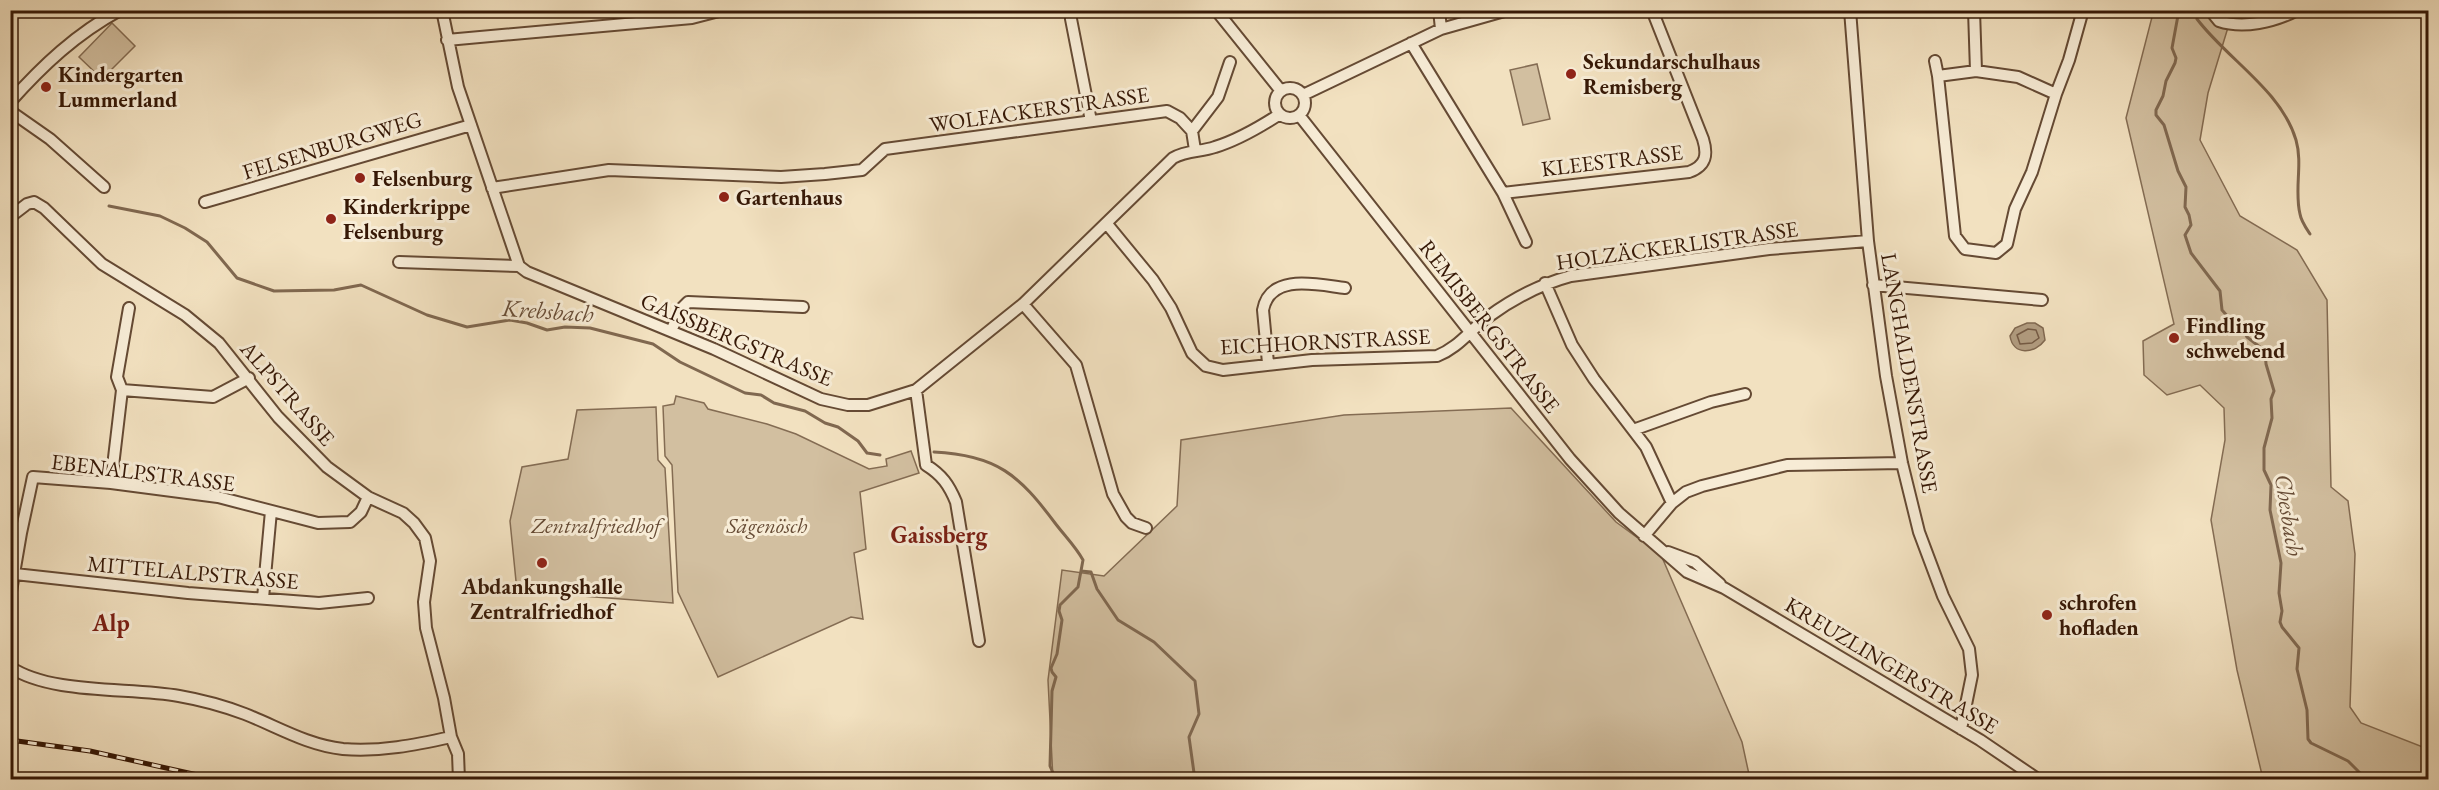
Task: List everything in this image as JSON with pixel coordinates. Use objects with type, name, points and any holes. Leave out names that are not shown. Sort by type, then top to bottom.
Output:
[{"type":"street","points":[[10,102],[61,49],[79,34],[120,10]]},
{"type":"street","points":[[399,262],[519,266],[458,87],[442,10]]},
{"type":"street","points":[[447,40],[692,18],[723,10]]},
{"type":"street","points":[[1216,10],[1258,66],[1281,91]]},
{"type":"street","points":[[1439,10],[1441,29]]},
{"type":"street","points":[[1303,95],[1441,29],[1508,10]]},
{"type":"street","name":"KLEESTRASSE","points":[[1503,193],[1689,172],[1703,163],[1707,156],[1703,139],[1653,10]]},
{"type":"street","name":"LANGHALDENSTRASSE","points":[[1850,10],[1868,240],[1886,376],[1902,463],[1919,532],[1943,596],[1969,649],[1972,675],[1961,729]]},
{"type":"street","points":[[1974,10],[1976,71]]},
{"type":"street","points":[[1935,61],[1955,236],[1965,249],[1996,254],[2007,244],[2014,209],[2032,172],[2083,10]]},
{"type":"street","points":[[2210,10],[2219,21],[2238,24],[2280,19],[2297,10]]},
{"type":"street","points":[[1071,19],[1091,121]]},
{"type":"street","points":[[1411,43],[1503,193],[1526,242]]},
{"type":"street","points":[[1195,150],[1192,131],[1218,97],[1230,62]]},
{"type":"street","points":[[1938,76],[1976,71],[2018,77],[2056,94]]},
{"type":"street","points":[[1293,88],[1303,95],[1305,106],[1299,116],[1289,118],[1280,114],[1275,100],[1281,91],[1293,88]]},
{"type":"street","points":[[10,111],[50,138],[104,187]]},
{"type":"street","name":"WOLFACKERSTRASSE","points":[[492,188],[609,170],[781,177],[862,170],[885,149],[1167,111],[1180,117],[1192,131]]},
{"type":"street","name":"GAISSBERGSTRASSE","points":[[519,266],[527,272],[671,331],[830,401],[848,405],[868,405],[916,390],[1023,304],[1173,158],[1181,153],[1218,146],[1260,127],[1280,114]]},
{"type":"street","name":"REMISBERGSTRASSE","points":[[1299,116],[1594,487],[1644,536],[1662,549],[1686,572],[1724,588]]},
{"type":"street","name":"FELSENBURGWEG","points":[[205,202],[471,126]]},
{"type":"street","name":"ALPSTRASSE","points":[[10,217],[27,204],[34,202],[44,208],[102,264],[185,315],[219,343],[278,417],[327,467],[368,497],[403,513],[414,523],[425,538],[430,561],[424,619],[451,737],[459,758],[459,780]]},
{"type":"street","name":"EICHHORNSTRASSE","points":[[1107,224],[1153,280],[1198,361],[1206,366],[1223,370],[1268,363],[1437,356],[1449,351],[1470,332]]},
{"type":"street","name":"HOLZÄCKERLISTRASSE","points":[[1470,332],[1487,317],[1545,283],[1606,270],[1769,249],[1868,240]]},
{"type":"street","points":[[1268,363],[1263,310],[1272,294],[1281,286],[1297,283],[1345,288]]},
{"type":"street","points":[[1545,283],[1572,345],[1654,462],[1672,503]]},
{"type":"street","points":[[1873,285],[2042,300]]},
{"type":"street","points":[[671,331],[681,309],[688,302],[803,307]]},
{"type":"street","points":[[1023,304],[1076,366],[1081,376],[1113,494],[1126,517],[1146,528]]},
{"type":"street","points":[[111,483],[122,390],[117,377],[129,308]]},
{"type":"street","points":[[122,390],[213,397],[249,378]]},
{"type":"street","points":[[916,390],[926,465],[938,472],[949,485],[956,502],[979,641]]},
{"type":"street","points":[[1633,429],[1711,402],[1744,394]]},
{"type":"street","points":[[1644,536],[1672,503],[1686,492],[1702,486],[1787,465],[1902,463]]},
{"type":"street","name":"EBENALPSTRASSE","points":[[15,574],[33,477],[111,483],[218,497],[318,523],[350,522],[361,512],[368,497]]},
{"type":"street","points":[[262,598],[271,511]]},
{"type":"street","points":[[10,597],[15,574]]},
{"type":"street","name":"MITTELALPSTRASSE","points":[[15,574],[188,593],[320,603],[368,598]]},
{"type":"street","name":"KREUZLINGERSTRASSE","points":[[1724,588],[1961,729],[2039,780]]},
{"type":"street","points":[[10,667],[45,680],[84,688],[177,695],[218,705],[286,734],[324,746],[377,750],[451,737]]},
{"type":"green space","points":[[2156,11],[2233,11],[2208,93],[2200,140],[2240,216],[2297,250],[2327,300],[2331,487],[2348,501],[2355,554],[2350,707],[2361,723],[2428,749],[2428,779],[2263,779],[2237,670],[2211,520],[2225,440],[2224,408],[2200,385],[2167,395],[2144,375],[2143,341],[2174,324],[2126,118],[2152,17]]},
{"type":"green space","points":[[112,23],[135,46],[102,79],[79,57]]},
{"type":"green space","points":[[1537,64],[1550,119],[1523,125],[1510,70]]},
{"type":"green space","name":"Sägenösch","points":[[676,396],[704,403],[708,409],[796,434],[869,469],[887,466],[886,459],[911,451],[919,473],[860,492],[866,549],[854,553],[863,619],[851,617],[718,677],[678,592],[672,465],[665,456],[663,406],[674,404]]},
{"type":"green space","name":"Zentralfriedhof","points":[[656,407],[658,460],[665,468],[673,603],[517,591],[510,521],[522,467],[568,459],[577,410]]},
{"type":"green space","points":[[1511,408],[1616,522],[1661,555],[1742,742],[1750,779],[1053,780],[1048,680],[1062,570],[1104,576],[1177,506],[1181,440],[1344,415]]},
{"type":"water","points":[[2027,323],[2035,323],[2043,328],[2045,340],[2036,348],[2025,351],[2015,347],[2010,336],[2015,328]]},
{"type":"waterway","name":"Chesbach","points":[[2179,10],[2172,48],[2176,58],[2175,63],[2166,81],[2156,115],[2164,125],[2178,171],[2186,187],[2185,207],[2191,225],[2185,235],[2191,253],[2220,291],[2222,310],[2229,318],[2240,323],[2247,337],[2265,351],[2266,364],[2274,391],[2271,399],[2272,418],[2264,448],[2264,470],[2271,485],[2270,510],[2281,563],[2279,593],[2282,611],[2280,622],[2299,648],[2297,669],[2307,710],[2308,739],[2311,743],[2348,761],[2367,780]]},
{"type":"waterway","points":[[2197,19],[2209,34],[2266,90],[2289,122],[2298,149],[2298,205],[2303,222],[2310,234]]},
{"type":"waterway","name":"Krebsbach","points":[[109,206],[160,216],[185,228],[207,242],[237,278],[274,291],[334,290],[361,285],[427,315],[467,327],[510,320],[547,330],[565,327],[590,328],[653,344],[680,362],[745,393],[761,395],[774,403],[805,411],[825,423],[838,427],[858,441],[867,453],[880,455]]},
{"type":"waterway","points":[[934,452],[956,454],[990,463],[1018,480],[1042,506],[1083,560],[1078,587],[1060,605],[1062,620],[1057,654],[1051,668],[1056,677],[1052,691],[1050,766],[1056,780]]},
{"type":"waterway","points":[[1081,571],[1091,572],[1097,589],[1118,620],[1154,642],[1195,681],[1199,714],[1189,737],[1195,780]]},
{"type":"railway","points":[[10,740],[90,751],[220,780]]},
{"type":"place","name":"Sekundarschulhaus Remisberg","points":[[1571,74]]},
{"type":"place","name":"Kindergarten Lummerland","points":[[46,87]]},
{"type":"place","name":"Felsenburg","points":[[360,178]]},
{"type":"place","name":"Gartenhaus","points":[[724,197]]},
{"type":"place","name":"Kinderkrippe Felsenburg","points":[[331,219]]},
{"type":"place","name":"Findling schwebend","points":[[2174,338]]},
{"type":"place","name":"Abdankungshalle Zentralfriedhof","points":[[542,563]]},
{"type":"place","name":"schrofen hofladen","points":[[2047,615]]},
{"type":"district","name":"Gaissberg","points":[[939,535]]},
{"type":"district","name":"Alp","points":[[111,623]]}]
